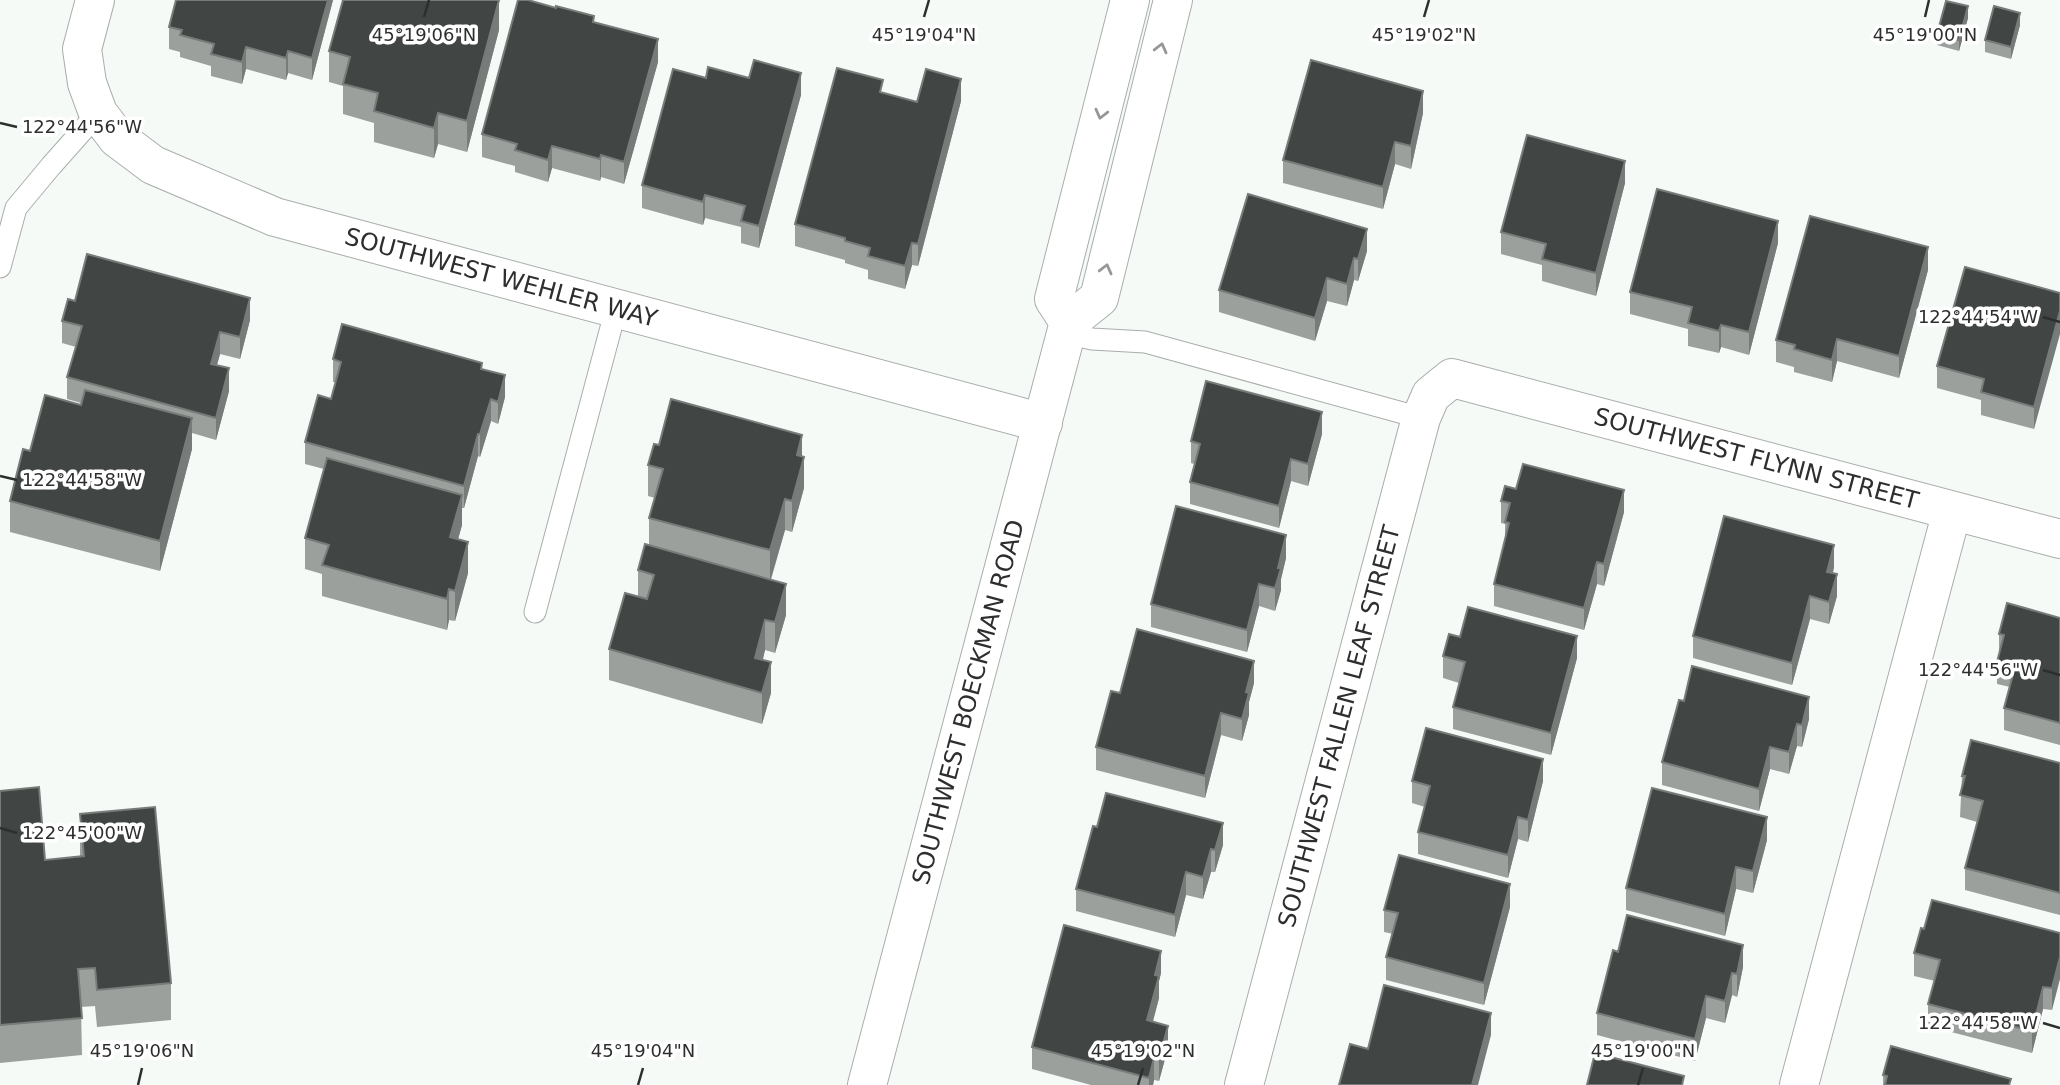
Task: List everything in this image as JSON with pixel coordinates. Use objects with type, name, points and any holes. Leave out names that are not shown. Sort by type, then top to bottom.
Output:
[{"type":"street","name":"SOUTHWEST WEHLER WAY","points":[[94,0],[82,49],[87,83],[98,113],[117,138],[153,165],[275,217],[1043,423]]},
{"type":"street","points":[[1130,0],[1054,299],[1068,327],[1099,298],[1173,0]]},
{"type":"street","name":"SOUTHWEST BOECKMAN ROAD","points":[[867,1085],[1068,327]]},
{"type":"street","name":"SOUTHWEST FALLEN LEAF STREET","points":[[1244,1085],[1421,418],[1432,395],[1452,378]]},
{"type":"street","name":"SOUTHWEST FLYNN STREET","points":[[1452,378],[2060,539]]},
{"type":"street","points":[[1799,1085],[1952,511]]},
{"type":"lane","points":[[0,267],[16,208],[98,113]]},
{"type":"lane","points":[[535,612],[616,309]]},
{"type":"lane","points":[[1068,327],[1093,339],[1145,342],[1421,418]]},
{"type":"building","points":[[176,0],[328,0],[312,58],[288,51],[286,58],[246,47],[242,62],[211,54],[214,44],[180,35],[182,30],[169,27]]},
{"type":"building","points":[[343,0],[499,0],[467,121],[438,113],[434,128],[374,111],[378,93],[343,84],[350,57],[329,51]]},
{"type":"building","points":[[518,0],[594,16],[593,22],[658,39],[624,162],[601,155],[600,159],[552,146],[548,160],[515,150],[517,144],[482,134]]},
{"type":"building","points":[[1946,1],[1968,6],[1959,40],[1937,34]]},
{"type":"building","points":[[1994,6],[2020,13],[2011,47],[1985,40]]},
{"type":"building","points":[[754,60],[801,73],[759,226],[741,221],[745,206],[705,195],[703,202],[642,185],[673,69],[706,78],[708,67],[749,78]]},
{"type":"building","points":[[1311,60],[1423,91],[1411,146],[1395,142],[1383,187],[1283,160]]},
{"type":"building","points":[[837,68],[883,80],[880,92],[917,102],[926,69],[961,79],[918,244],[912,243],[905,266],[868,256],[870,248],[845,241],[845,238],[795,224]]},
{"type":"building","points":[[1527,135],[1625,161],[1596,273],[1542,259],[1546,244],[1501,232]]},
{"type":"building","points":[[1657,189],[1778,221],[1749,332],[1721,325],[1719,331],[1688,323],[1692,307],[1630,292]]},
{"type":"building","points":[[1248,194],[1367,229],[1358,259],[1354,258],[1347,284],[1327,278],[1315,318],[1219,290]]},
{"type":"building","points":[[1810,216],[1928,247],[1899,356],[1837,339],[1832,360],[1794,349],[1795,345],[1776,340]]},
{"type":"building","points":[[87,254],[250,298],[240,337],[220,332],[211,364],[229,368],[216,418],[67,377],[82,326],[62,321],[68,299],[75,301]]},
{"type":"building","points":[[1965,267],[2060,293],[2060,311],[2034,407],[1981,392],[1984,379],[1937,366]]},
{"type":"building","points":[[342,324],[482,363],[481,369],[505,375],[498,402],[491,399],[478,434],[464,486],[305,442],[318,395],[331,399],[341,362],[333,359]]},
{"type":"building","points":[[1206,381],[1322,412],[1308,464],[1291,459],[1279,506],[1190,482],[1200,444],[1191,441]]},
{"type":"building","points":[[85,390],[192,418],[160,541],[10,501],[23,449],[30,451],[45,395],[81,405]]},
{"type":"building","points":[[671,399],[802,435],[797,455],[804,457],[792,501],[785,499],[770,550],[649,518],[663,469],[648,465],[654,444],[659,445]]},
{"type":"building","points":[[327,458],[462,495],[450,537],[468,542],[455,591],[449,589],[447,599],[322,565],[329,545],[305,538]]},
{"type":"building","points":[[1523,464],[1624,490],[1604,564],[1597,562],[1584,608],[1494,584],[1509,523],[1505,522],[1510,503],[1501,501],[1505,486],[1516,489]]},
{"type":"building","points":[[1176,506],[1286,535],[1275,588],[1259,584],[1247,630],[1151,604]]},
{"type":"building","points":[[1724,516],[1834,545],[1827,572],[1837,574],[1829,602],[1810,596],[1792,663],[1693,636]]},
{"type":"building","points":[[645,544],[786,584],[775,622],[765,620],[755,658],[771,662],[762,693],[609,649],[625,593],[647,599],[654,575],[638,570]]},
{"type":"building","points":[[2007,603],[2060,618],[2060,723],[2004,708],[2015,667],[1997,662],[2004,635],[1999,634]]},
{"type":"building","points":[[1468,607],[1577,636],[1551,733],[1453,707],[1465,662],[1443,656],[1449,634],[1460,637]]},
{"type":"building","points":[[1137,629],[1254,661],[1242,719],[1221,713],[1205,776],[1096,747],[1111,691],[1120,693]]},
{"type":"building","points":[[1692,666],[1809,697],[1802,725],[1797,724],[1789,752],[1770,747],[1759,789],[1662,762],[1679,700],[1684,701]]},
{"type":"building","points":[[1426,728],[1543,759],[1528,820],[1518,817],[1508,855],[1418,832],[1430,786],[1412,781]]},
{"type":"building","points":[[1971,740],[2060,763],[2060,893],[1965,868],[1983,801],[1960,795]]},
{"type":"building","points":[[39,787],[45,860],[84,856],[80,814],[155,807],[171,983],[97,990],[95,968],[78,969],[82,1018],[0,1025],[0,791]]},
{"type":"building","points":[[1652,788],[1767,817],[1753,871],[1736,867],[1725,914],[1626,888]]},
{"type":"building","points":[[1106,793],[1223,823],[1215,850],[1211,849],[1203,877],[1186,872],[1175,915],[1076,889],[1093,826],[1097,827]]},
{"type":"building","points":[[1399,855],[1510,884],[1484,983],[1386,957],[1398,913],[1384,910]]},
{"type":"building","points":[[1932,900],[2060,933],[2060,957],[2052,988],[2043,987],[2032,1031],[1928,1004],[1940,960],[1914,953]]},
{"type":"building","points":[[1627,915],[1743,945],[1737,974],[1732,973],[1725,1001],[1706,996],[1695,1039],[1597,1013],[1613,950],[1618,952]]},
{"type":"building","points":[[1064,925],[1161,951],[1155,975],[1159,976],[1147,1020],[1168,1026],[1159,1059],[1154,1058],[1149,1078],[1032,1047]]},
{"type":"building","points":[[1384,985],[1491,1013],[1472,1085],[1339,1085],[1350,1044],[1368,1049]]},
{"type":"building","points":[[1891,1046],[2011,1079],[2009,1085],[1885,1085],[1887,1076],[1883,1075]]},
{"type":"building","points":[[1595,1053],[1684,1076],[1682,1085],[1587,1085]]}]
